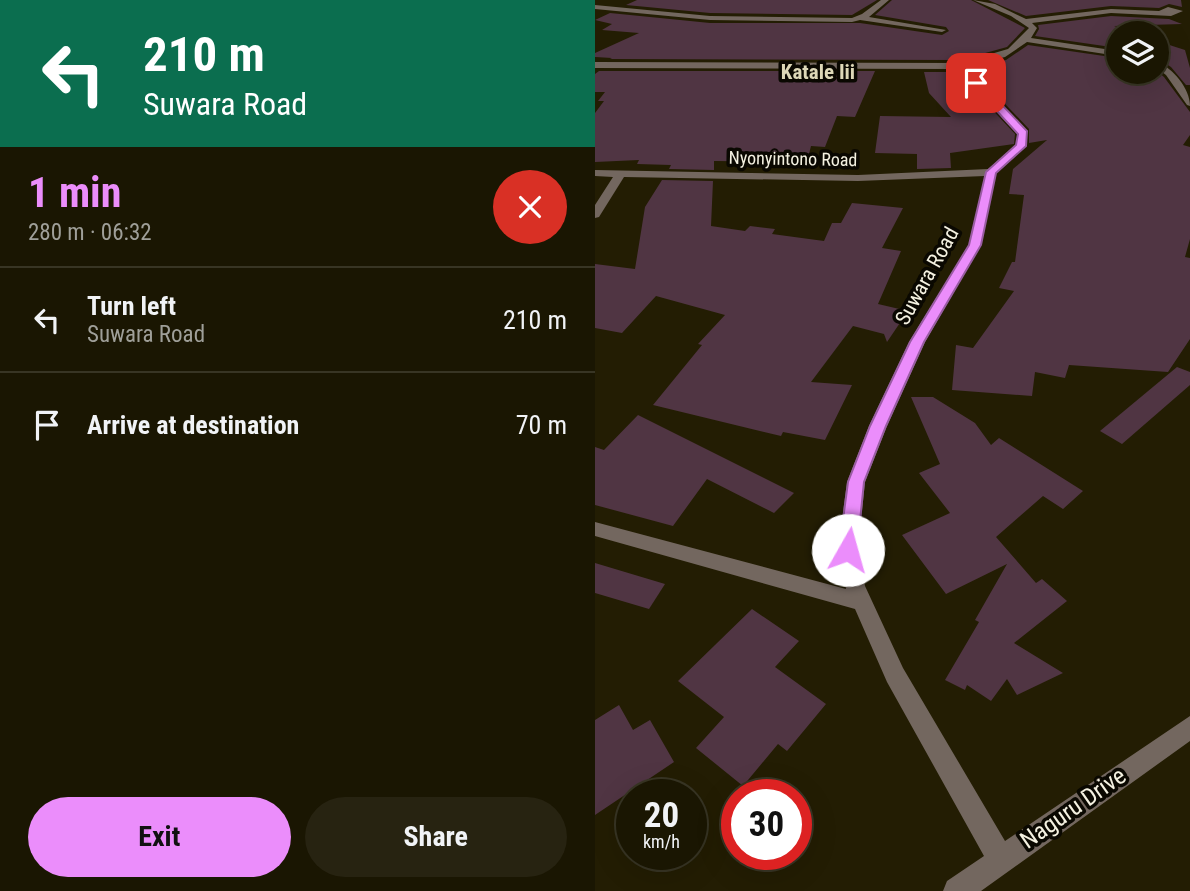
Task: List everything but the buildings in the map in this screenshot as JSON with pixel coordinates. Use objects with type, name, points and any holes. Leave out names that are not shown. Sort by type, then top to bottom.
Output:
[{"type":"street","points":[[862,18],[885,0]]},
{"type":"street","points":[[977,0],[1006,9],[1026,21],[1033,28],[1028,40]]},
{"type":"street","points":[[595,7],[710,18],[862,18],[941,30]]},
{"type":"street","points":[[1026,21],[1111,11],[1162,12]]},
{"type":"street","points":[[595,65],[960,66],[999,56],[1028,40],[1106,52]]},
{"type":"street","points":[[960,66],[1023,133],[1021,146],[991,172]]},
{"type":"street","points":[[1169,73],[1190,103]]},
{"type":"street","name":"Nyonyintono Road","points":[[595,173],[857,178],[991,172]]},
{"type":"street","name":"Suwara Road","points":[[991,172],[975,245],[917,342],[856,482],[848,550],[855,586],[895,675],[1000,858]]},
{"type":"street","points":[[595,214],[621,173]]},
{"type":"street","points":[[595,529],[862,602]]},
{"type":"street","name":"Naguru Drive","points":[[957,891],[1000,858],[1190,727]]},
{"type":"district","name":"Katale Iii","points":[[818,72]]},
{"type":"route","points":[[848,550],[856,482],[878,426],[917,342],[975,245],[991,172],[1021,146],[1023,133],[976,83]]}]
